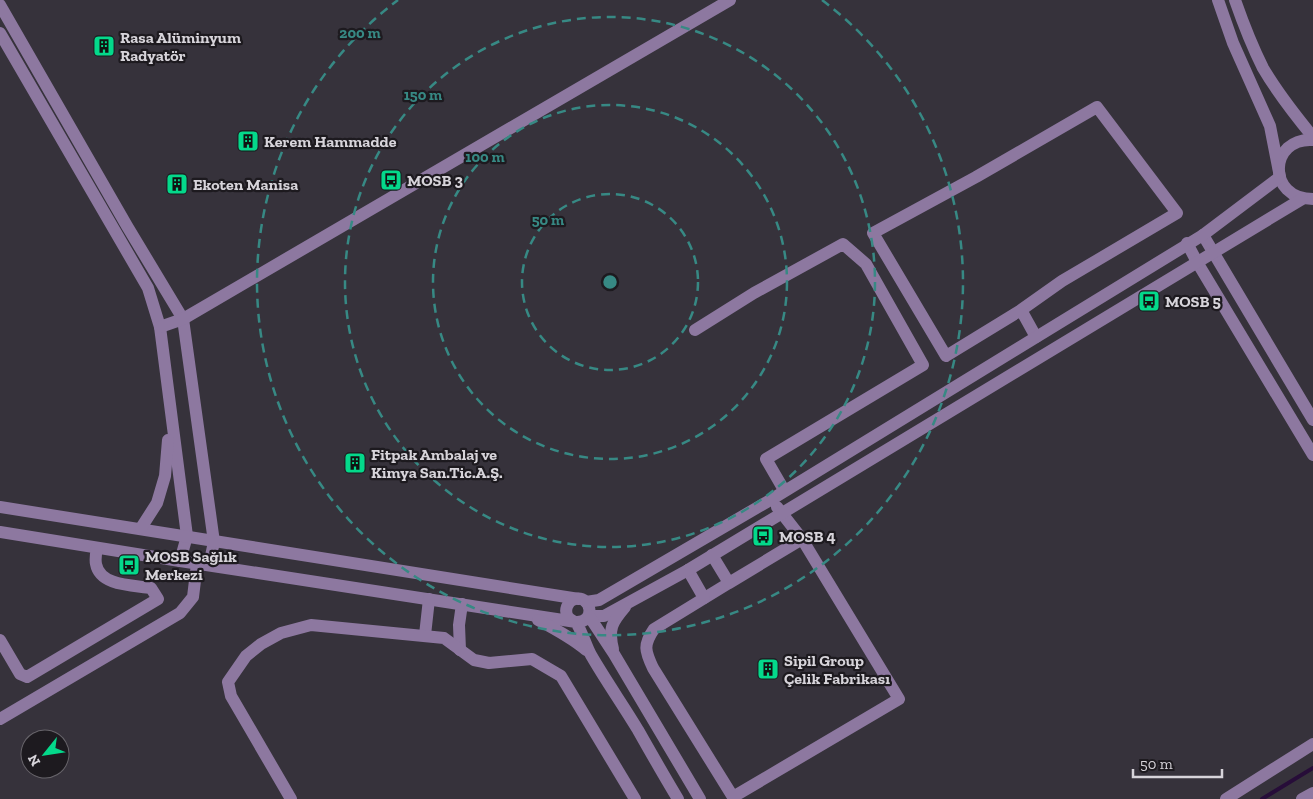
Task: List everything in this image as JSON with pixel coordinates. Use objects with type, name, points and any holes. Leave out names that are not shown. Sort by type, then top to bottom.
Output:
[{"type":"street","points":[[160,328],[183,319],[730,0]]},
{"type":"street","points":[[1218,0],[1233,43],[1270,126],[1280,177],[1288,191],[1308,199]]},
{"type":"street","points":[[1235,0],[1247,34],[1264,69],[1313,139],[1296,142],[1287,148],[1281,157],[1280,177]]},
{"type":"street","points":[[0,5],[117,209],[183,319],[214,542],[203,564],[193,598],[180,613],[0,719]]},
{"type":"street","points":[[0,33],[148,288],[160,328],[187,536],[180,561]]},
{"type":"street","points":[[1097,107],[1176,213],[1062,281],[1021,310],[946,356],[873,233],[976,177],[1097,107]]},
{"type":"street","points":[[678,799],[591,654],[576,622],[569,618],[566,611],[571,601],[599,600],[772,498],[1202,235],[1280,177]]},
{"type":"street","points":[[588,616],[604,616],[688,570],[1213,252],[1308,199]]},
{"type":"street","points":[[1202,235],[1313,420]]},
{"type":"street","points":[[1187,243],[1313,455]]},
{"type":"street","points":[[695,330],[754,294],[844,244],[866,264],[923,365],[766,459],[784,490]]},
{"type":"street","points":[[1021,310],[1036,336]]},
{"type":"street","points":[[141,528],[156,503],[165,476],[171,418]]},
{"type":"street","points":[[772,498],[802,539],[899,699],[733,797],[653,668],[646,653],[647,639],[654,629],[802,539]]},
{"type":"street","points":[[0,507],[141,528],[214,542],[582,600],[590,608],[588,616],[583,621],[576,622],[0,532]]},
{"type":"street","points":[[0,640],[20,674],[28,677],[158,599],[151,588],[108,581],[100,574],[96,563],[97,548]]},
{"type":"street","points":[[712,555],[729,583]]},
{"type":"street","points":[[688,570],[704,598]]},
{"type":"street","points":[[425,635],[429,599]]},
{"type":"street","points":[[614,654],[610,636],[612,625],[631,601]]},
{"type":"street","points":[[460,650],[458,626],[462,604]]},
{"type":"street","points":[[527,615],[558,630],[576,641],[591,654]]},
{"type":"street","points":[[588,616],[614,654],[700,799]]},
{"type":"street","points":[[291,799],[231,696],[228,682],[246,656],[261,644],[281,633],[311,625],[444,638],[474,660],[489,663],[532,659],[561,676],[635,799]]},
{"type":"street","points":[[1226,799],[1313,744]]},
{"type":"street","points":[[1302,799],[1313,793]]},
{"type":"waterway","points":[[1262,799],[1313,768]]},
{"type":"place","name":"Rasa Alüminyum Radyatör","points":[[104,46]]},
{"type":"place","name":"Kerem Hammadde","points":[[248,141]]},
{"type":"place","name":"MOSB 3","points":[[391,180]]},
{"type":"place","name":"Ekoten Manisa","points":[[177,184]]},
{"type":"place","name":"MOSB 5","points":[[1149,301]]},
{"type":"place","name":"Fitpak Ambalaj ve Kimya San.Tic.A.Ş.","points":[[355,463]]},
{"type":"place","name":"MOSB 4","points":[[763,536]]},
{"type":"place","name":"MOSB Sağlık Merkezi","points":[[129,565]]},
{"type":"place","name":"Sipil Group Çelik Fabrikası","points":[[768,669]]}]
